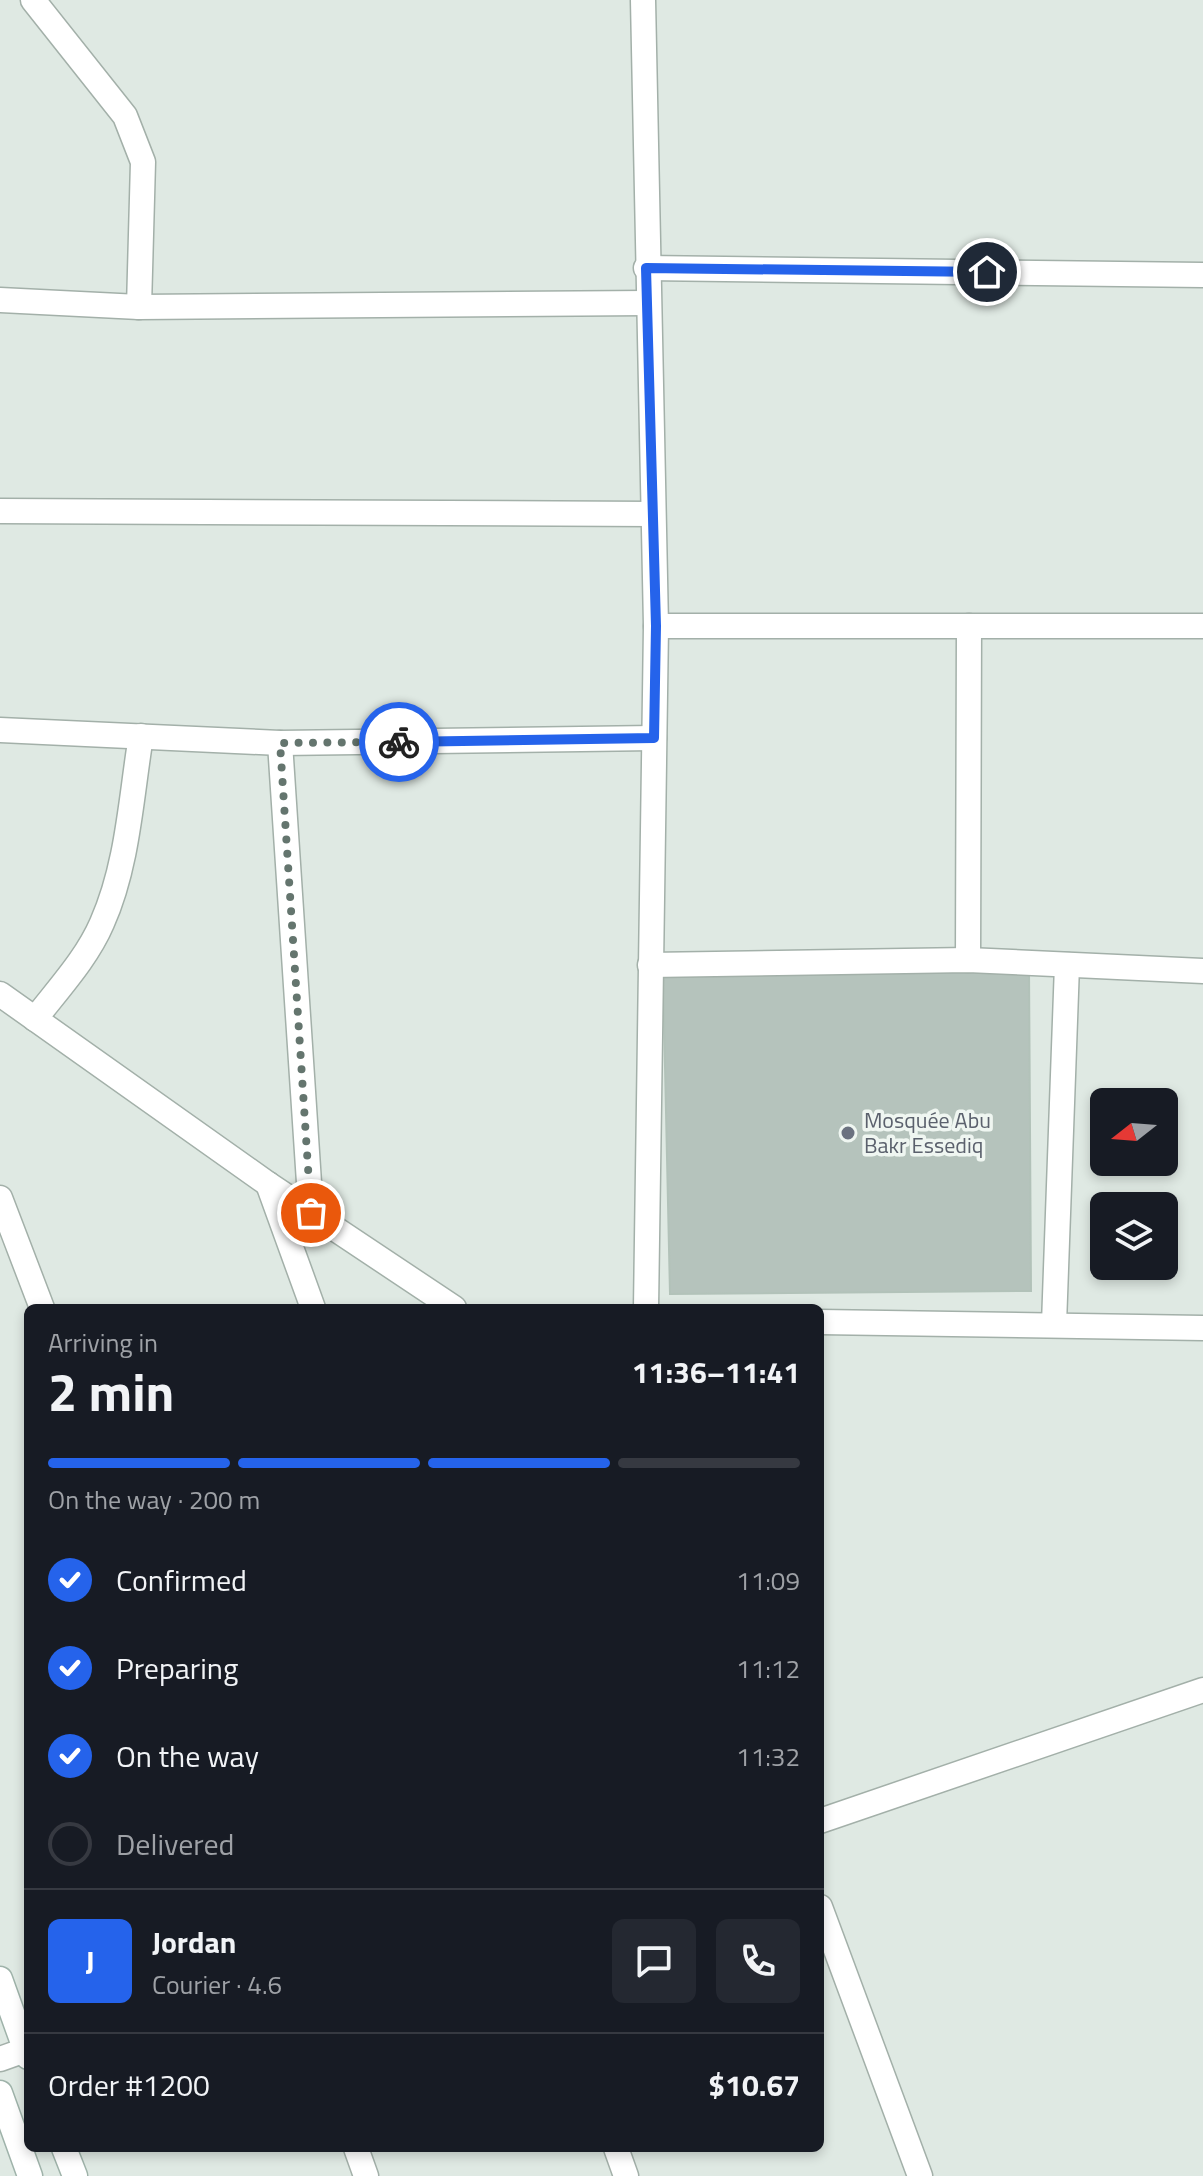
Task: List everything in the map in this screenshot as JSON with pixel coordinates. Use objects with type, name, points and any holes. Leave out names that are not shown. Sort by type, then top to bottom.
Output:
[{"type":"street","points":[[33,0],[125,116],[136,140],[143,162],[139,307]]},
{"type":"street","points":[[643,0],[646,268],[656,626],[646,1304]]},
{"type":"street","points":[[646,268],[1203,275]]},
{"type":"street","points":[[0,300],[139,307],[648,303]]},
{"type":"street","points":[[0,511],[653,514]]},
{"type":"street","points":[[656,626],[1203,626]]},
{"type":"street","points":[[968,960],[969,626]]},
{"type":"street","points":[[0,730],[280,743],[654,738]]},
{"type":"street","points":[[35,1019],[87,952],[114,892],[141,736]]},
{"type":"street","points":[[280,743],[311,1213]]},
{"type":"street","points":[[650,965],[968,960],[1203,971]]},
{"type":"street","points":[[1054,1324],[1067,965]]},
{"type":"street","points":[[0,994],[268,1184],[448,1304]]},
{"type":"street","points":[[268,1184],[312,1304]]},
{"type":"street","points":[[0,1198],[40,1304]]},
{"type":"street","points":[[824,1322],[1203,1328]]},
{"type":"street","points":[[824,1820],[1203,1690]]},
{"type":"street","points":[[824,1918],[920,2176]]},
{"type":"street","points":[[0,1979],[24,2044]]},
{"type":"street","points":[[0,2059],[24,2053]]},
{"type":"street","points":[[0,2093],[30,2176]]},
{"type":"street","points":[[66,2152],[75,2176]]},
{"type":"street","points":[[357,2152],[366,2176]]},
{"type":"street","points":[[617,2152],[626,2176]]},
{"type":"building","name":"Mosquée Abu Bakr Essediq","points":[[1029,968],[1031,1291],[670,1294],[663,975]]},
{"type":"way so far","points":[[311,1213],[280,743],[399,742]]},
{"type":"place","name":"Mosquée Abu Bakr Essediq","points":[[848,1133]]},
{"type":"route","points":[[399,742],[654,738],[656,626],[646,268],[987,272]]}]
